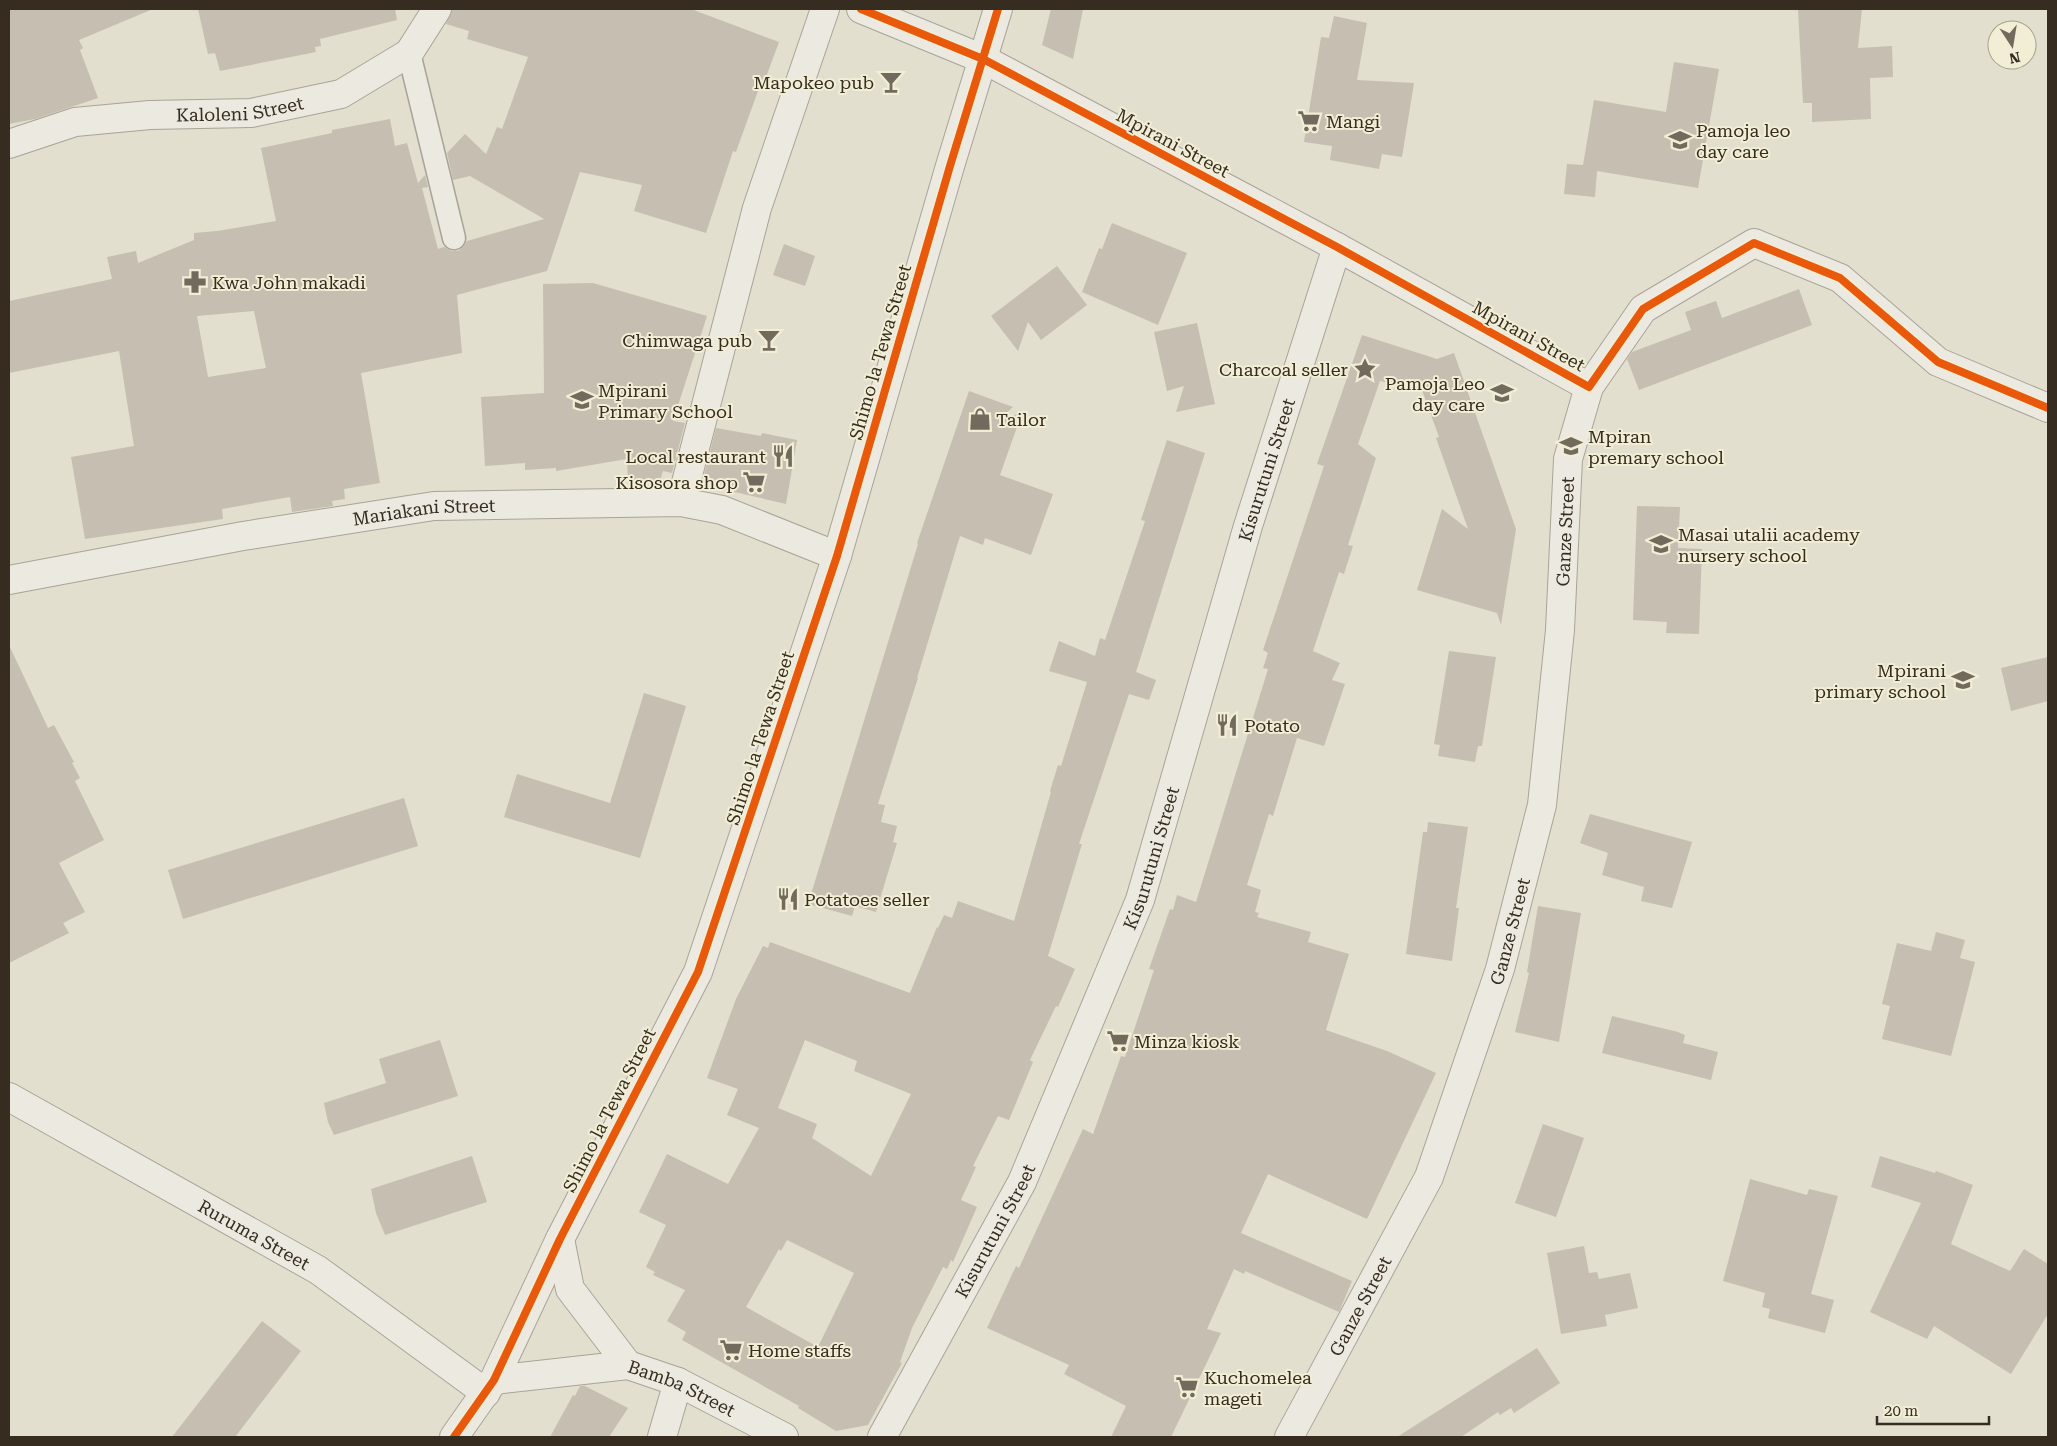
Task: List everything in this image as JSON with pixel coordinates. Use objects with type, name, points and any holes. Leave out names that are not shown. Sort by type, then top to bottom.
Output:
[{"type":"street","name":"Kaloleni Street","points":[[9,144],[75,122],[150,115],[251,114],[341,94],[409,53],[437,9]]},
{"type":"street","points":[[680,502],[757,208],[825,9]]},
{"type":"street","name":"Mpirani Street","points":[[861,9],[983,59],[1337,246],[1589,387],[1643,309],[1754,243],[1840,278],[1938,362],[2048,408]]},
{"type":"street","name":"Shimo la Tewa Street","points":[[454,1437],[490,1386],[560,1239],[698,972],[837,556],[998,9]]},
{"type":"street","name":"Kisurutuni Street","points":[[882,1437],[1022,1182],[1140,900],[1248,526],[1337,246]]},
{"type":"street","name":"Ganze Street","points":[[1289,1437],[1429,1177],[1500,968],[1542,805],[1560,630],[1568,459],[1589,387]]},
{"type":"street","name":"Mariakani Street","points":[[9,580],[243,536],[434,506],[680,502],[722,510],[837,556]]},
{"type":"street","name":"Ruruma Street","points":[[9,1097],[318,1270],[490,1386]]},
{"type":"street","name":"Bamba Street","points":[[560,1239],[570,1288],[628,1365],[678,1382],[784,1437]]},
{"type":"street","points":[[490,1386],[628,1365]]},
{"type":"street","points":[[662,1437],[678,1382]]},
{"type":"lane","points":[[409,53],[454,238]]},
{"type":"building","points":[[9,9],[153,9],[79,40],[83,48],[80,50],[98,98],[35,119],[9,124]]},
{"type":"building","points":[[198,9],[395,9],[397,20],[320,39],[321,46],[315,47],[316,52],[220,71],[215,53],[208,54]]},
{"type":"building","points":[[452,9],[691,9],[779,42],[762,88],[759,88],[736,152],[733,151],[706,233],[634,211],[642,185],[580,172],[547,271],[457,295],[462,353],[361,373],[380,483],[344,489],[345,499],[332,501],[333,506],[292,512],[290,497],[222,509],[223,519],[85,539],[71,457],[134,446],[119,351],[9,373],[9,301],[112,279],[107,257],[136,251],[138,263],[194,240],[194,233],[276,221],[261,148],[332,133],[332,130],[390,119],[395,146],[407,143],[418,183],[425,175],[428,187],[422,188],[438,249],[444,247],[451,251],[458,251],[467,241],[544,219],[470,176],[453,180],[447,153],[465,134],[486,154],[497,127],[502,129],[528,57],[467,39],[469,31],[446,24]],"holes":[[[254,311],[266,368],[208,377],[197,316]]]},
{"type":"building","points":[[1051,9],[1083,9],[1073,59],[1042,45]]},
{"type":"building","points":[[1798,9],[1862,9],[1858,48],[1892,46],[1893,77],[1870,78],[1871,119],[1812,122],[1812,103],[1803,103]]},
{"type":"building","points":[[1334,16],[1367,23],[1357,80],[1414,83],[1402,157],[1382,154],[1379,169],[1330,160],[1332,146],[1304,142],[1321,37],[1329,38]]},
{"type":"building","points":[[1674,62],[1719,69],[1698,188],[1597,171],[1595,197],[1564,194],[1567,164],[1583,165],[1594,100],[1666,112]]},
{"type":"building","points":[[1112,223],[1187,253],[1158,325],[1082,292],[1099,248],[1102,249]]},
{"type":"building","points":[[784,244],[815,256],[805,286],[773,275]]},
{"type":"building","points":[[1057,266],[1087,305],[1041,340],[1028,322],[1018,351],[991,316]]},
{"type":"building","name":"Mpirani Primary School","points":[[593,283],[707,316],[673,421],[685,423],[672,473],[663,471],[660,481],[628,483],[627,459],[556,471],[556,468],[525,470],[525,463],[485,466],[481,397],[544,393],[543,284]]},
{"type":"building","points":[[1799,289],[1812,325],[1639,390],[1627,359],[1632,352],[1691,330],[1685,312],[1716,301],[1722,318]]},
{"type":"building","points":[[1197,323],[1215,404],[1176,412],[1184,386],[1167,391],[1154,332]]},
{"type":"building","points":[[1362,335],[1437,359],[1454,353],[1516,529],[1501,625],[1497,613],[1417,590],[1442,509],[1468,529],[1436,438],[1439,437],[1422,390],[1380,381],[1358,444],[1376,458],[1348,545],[1353,546],[1344,574],[1339,572],[1313,651],[1340,663],[1332,680],[1345,684],[1324,746],[1297,738],[1273,816],[1269,814],[1247,885],[1261,890],[1255,912],[1259,913],[1257,917],[1311,932],[1308,942],[1349,954],[1326,1030],[1387,1051],[1436,1073],[1367,1219],[1268,1174],[1241,1233],[1352,1281],[1339,1312],[1245,1271],[1244,1274],[1234,1269],[1207,1329],[1221,1333],[1171,1437],[1111,1437],[1126,1406],[1064,1374],[1069,1365],[987,1328],[1016,1266],[1019,1268],[1083,1129],[1093,1134],[1121,1056],[1125,1057],[1154,970],[1149,969],[1170,909],[1173,910],[1177,895],[1196,902],[1268,669],[1263,668],[1268,653],[1263,650],[1324,466],[1317,464]]},
{"type":"building","points":[[969,391],[1013,407],[1000,419],[1022,413],[1000,475],[1053,494],[1031,555],[985,538],[983,545],[960,536],[878,804],[885,805],[881,822],[897,826],[893,842],[897,843],[876,912],[855,906],[852,916],[808,904],[917,543]]},
{"type":"building","points":[[716,428],[761,436],[762,433],[797,440],[786,504],[726,490],[728,483],[703,479]]},
{"type":"building","points":[[1167,440],[1205,453],[1136,672],[1156,680],[1149,700],[1129,694],[1079,844],[1082,844],[1048,956],[1075,969],[1058,1007],[1056,1006],[1030,1060],[1033,1062],[1009,1120],[998,1116],[973,1166],[976,1167],[961,1200],[977,1207],[953,1262],[951,1260],[947,1269],[943,1267],[912,1328],[900,1362],[902,1363],[868,1425],[836,1431],[798,1408],[799,1406],[682,1340],[686,1332],[667,1321],[685,1290],[653,1275],[655,1272],[646,1267],[666,1225],[639,1212],[667,1154],[728,1184],[759,1128],[727,1115],[738,1089],[707,1078],[736,999],[763,946],[768,948],[770,942],[910,993],[937,927],[944,915],[952,918],[958,901],[1014,921],[1050,791],[1058,765],[1061,766],[1087,682],[1049,671],[1059,641],[1095,656],[1100,638],[1105,640],[1145,521],[1141,520]],"holes":[[[805,1040],[857,1061],[854,1071],[911,1094],[871,1176],[812,1138],[817,1124],[778,1108]],[[787,1240],[854,1273],[818,1347],[746,1307],[779,1249],[781,1251]]]},
{"type":"building","points":[[1637,506],[1680,507],[1678,548],[1702,549],[1699,634],[1666,633],[1667,622],[1633,620]]},
{"type":"building","points":[[9,645],[48,728],[54,725],[74,762],[72,763],[80,778],[75,781],[104,840],[59,863],[85,912],[63,923],[69,933],[9,963]]},
{"type":"building","points":[[1449,651],[1496,657],[1482,746],[1478,746],[1475,762],[1438,756],[1440,745],[1434,744]]},
{"type":"building","points":[[2048,657],[2048,701],[2011,711],[2001,668]]},
{"type":"building","points":[[644,693],[686,706],[640,858],[504,817],[517,774],[610,803]]},
{"type":"building","points":[[404,798],[418,846],[183,919],[168,870]]},
{"type":"building","points":[[1590,814],[1692,842],[1672,908],[1641,901],[1644,887],[1602,875],[1608,853],[1580,843]]},
{"type":"building","points":[[1428,822],[1468,827],[1456,908],[1459,908],[1452,961],[1406,954],[1423,832],[1427,832]]},
{"type":"building","points":[[1538,906],[1581,913],[1559,1042],[1515,1032],[1529,973],[1527,972]]},
{"type":"building","points":[[1936,932],[1965,940],[1960,958],[1975,962],[1951,1056],[1882,1039],[1890,1006],[1882,1004],[1897,943],[1931,951]]},
{"type":"building","points":[[1612,1016],[1678,1032],[1685,1035],[1683,1043],[1718,1052],[1711,1080],[1602,1053]]},
{"type":"building","points":[[440,1040],[458,1096],[334,1135],[328,1122],[324,1103],[386,1083],[379,1059]]},
{"type":"building","points":[[1543,1124],[1584,1138],[1556,1217],[1515,1203]]},
{"type":"building","points":[[472,1156],[487,1202],[385,1235],[376,1213],[371,1189]]},
{"type":"building","points":[[1880,1156],[1935,1173],[1936,1171],[1973,1185],[1951,1244],[2010,1271],[2024,1249],[2048,1264],[2048,1314],[2011,1374],[1934,1326],[1927,1339],[1870,1312],[1921,1203],[1871,1187]]},
{"type":"building","points":[[1750,1179],[1807,1195],[1809,1189],[1838,1196],[1811,1294],[1834,1300],[1825,1333],[1768,1318],[1770,1309],[1762,1307],[1765,1293],[1723,1281]]},
{"type":"building","points":[[1584,1246],[1589,1273],[1597,1272],[1599,1279],[1630,1273],[1638,1308],[1605,1315],[1607,1326],[1561,1334],[1547,1253]]},
{"type":"building","points":[[262,1321],[301,1351],[235,1437],[172,1437]]},
{"type":"building","points":[[1537,1348],[1560,1383],[1514,1413],[1511,1408],[1500,1415],[1498,1412],[1461,1437],[1397,1437]]},
{"type":"building","points":[[580,1386],[585,1386],[628,1408],[609,1437],[550,1437],[573,1395],[575,1396]]},
{"type":"cycle path","points":[[861,9],[983,59],[1337,247],[1589,387],[1643,309],[1754,243],[1840,278],[1938,362],[2048,408]]},
{"type":"cycle path","points":[[454,1437],[494,1380],[560,1239],[698,972],[837,556],[950,166],[998,9]]},
{"type":"place","name":"Mapokeo pub","points":[[891,82]]},
{"type":"place","name":"Mangi","points":[[1309,121]]},
{"type":"place","name":"Pamoja leo day care","points":[[1680,140]]},
{"type":"place","name":"Kwa John makadi","points":[[195,282]]},
{"type":"place","name":"Chimwaga pub","points":[[769,340]]},
{"type":"place","name":"Charcoal seller","points":[[1365,369]]},
{"type":"place","name":"Pamoja Leo day care","points":[[1502,393]]},
{"type":"place","name":"Mpirani Primary School","points":[[582,400]]},
{"type":"place","name":"Tailor","points":[[980,419]]},
{"type":"place","name":"Mpiran premary school","points":[[1571,446]]},
{"type":"place","name":"Local restaurant","points":[[783,456]]},
{"type":"place","name":"Kisosora shop","points":[[754,482]]},
{"type":"place","name":"Masai utalii academy nursery school","points":[[1661,544]]},
{"type":"place","name":"Mpirani primary school","points":[[1963,680]]},
{"type":"place","name":"Potato","points":[[1227,725]]},
{"type":"place","name":"Potatoes seller","points":[[788,899]]},
{"type":"place","name":"Minza kiosk","points":[[1118,1041]]},
{"type":"place","name":"Home staffs","points":[[731,1350]]},
{"type":"place","name":"Kuchomelea mageti","points":[[1187,1387]]}]
